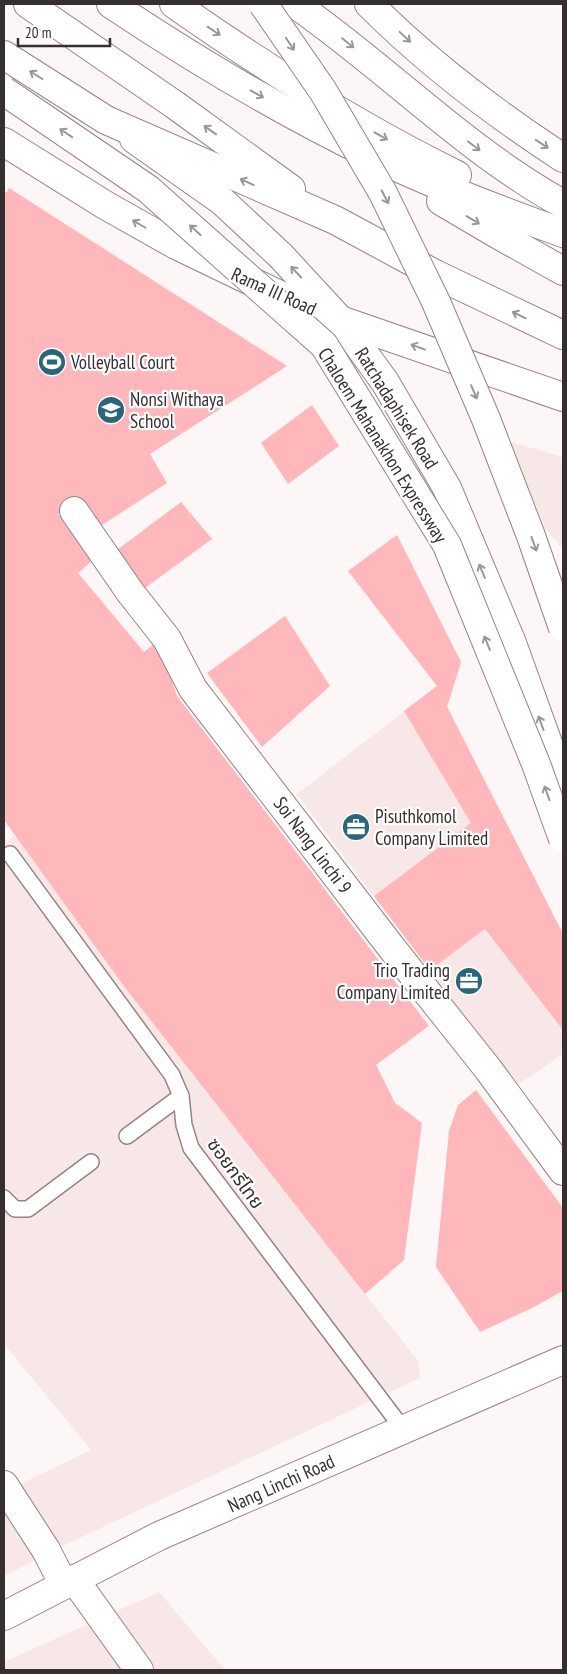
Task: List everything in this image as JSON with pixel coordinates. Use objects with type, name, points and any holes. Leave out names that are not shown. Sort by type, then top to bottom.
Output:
[{"type":"main road","points":[[28,4],[175,105],[335,220]]},
{"type":"main road","points":[[111,4],[219,73],[295,116],[373,156],[435,185],[563,233]]},
{"type":"main road","points":[[174,4],[294,84],[349,118],[563,227]]},
{"type":"main road","points":[[263,4],[323,91],[383,193],[436,302],[486,419],[531,536],[563,628]]},
{"type":"main road","points":[[295,4],[330,28],[459,135],[538,190],[563,204]]},
{"type":"main road","points":[[369,4],[428,59],[474,96],[523,132],[563,158]]},
{"type":"main road","points":[[4,55],[106,120],[335,220],[435,274],[563,335]]},
{"type":"main road","name":"Chaloem Mahanakhon Expressway","points":[[4,90],[148,189],[324,345],[447,545],[536,764],[563,839]]},
{"type":"main road","name":"Ratchadaphisek Road","points":[[106,120],[222,201],[282,256],[340,320],[385,382],[447,488],[512,643],[563,783]]},
{"type":"main road","name":"Rama III Road","points":[[4,142],[176,245],[286,298],[340,320],[563,397]]},
{"type":"main road","points":[[373,156],[457,211],[563,271]]},
{"type":"main road","name":"Soi Nang Linchi 9","points":[[74,512],[130,592],[166,639],[193,689],[391,947],[488,1069],[563,1171]]},
{"type":"main road","name":"Nang Linchi Road","points":[[4,1616],[160,1536],[563,1360]]},
{"type":"main road","points":[[4,1485],[69,1582],[139,1670]]},
{"type":"lane","name":"ซอยกรีไทย","points":[[10,854],[172,1075],[181,1096],[184,1125],[191,1148],[403,1429]]},
{"type":"lane","points":[[127,1136],[181,1096]]},
{"type":"lane","points":[[4,1198],[15,1209],[28,1209],[91,1162]]},
{"type":"shaded area","points":[[9,188],[287,366],[150,454],[167,483],[99,527],[79,500],[58,514],[92,561],[78,573],[144,652],[155,643],[162,651],[177,696],[429,1026],[376,1065],[395,1103],[422,1123],[404,1260],[365,1294],[123,985],[4,820],[4,192],[7,192]]},
{"type":"shaded area","points":[[312,405],[339,446],[288,484],[261,443]]},
{"type":"shaded area","points":[[508,441],[563,457],[563,549],[545,528]]},
{"type":"shaded area","points":[[181,502],[212,539],[145,588],[117,550]]},
{"type":"shaded area","points":[[397,535],[461,662],[447,707],[563,934],[563,1030],[485,929],[430,970],[374,896],[471,823],[404,711],[437,686],[348,571]]},
{"type":"shaded area","points":[[285,616],[330,686],[262,747],[207,673]]},
{"type":"shaded area","points":[[437,686],[563,934],[563,1054],[516,1086],[297,794]]},
{"type":"shaded area","points":[[15,835],[123,985],[418,1361],[420,1378],[73,1541],[4,1576],[4,1492],[91,1450],[4,1344],[4,844]]},
{"type":"shaded area","points":[[476,1090],[563,1208],[563,1291],[530,1309],[480,1332],[436,1267],[449,1131],[458,1105]]},
{"type":"shaded area","points":[[159,1592],[225,1670],[4,1670],[4,1662]]},
{"type":"place","name":"Volleyball Court","points":[[52,362]]},
{"type":"place","name":"Nonsi Withaya School","points":[[111,410]]},
{"type":"place","name":"Pisuthkomol Company Limited","points":[[356,827]]},
{"type":"place","name":"Trio Trading Company Limited","points":[[469,981]]}]
